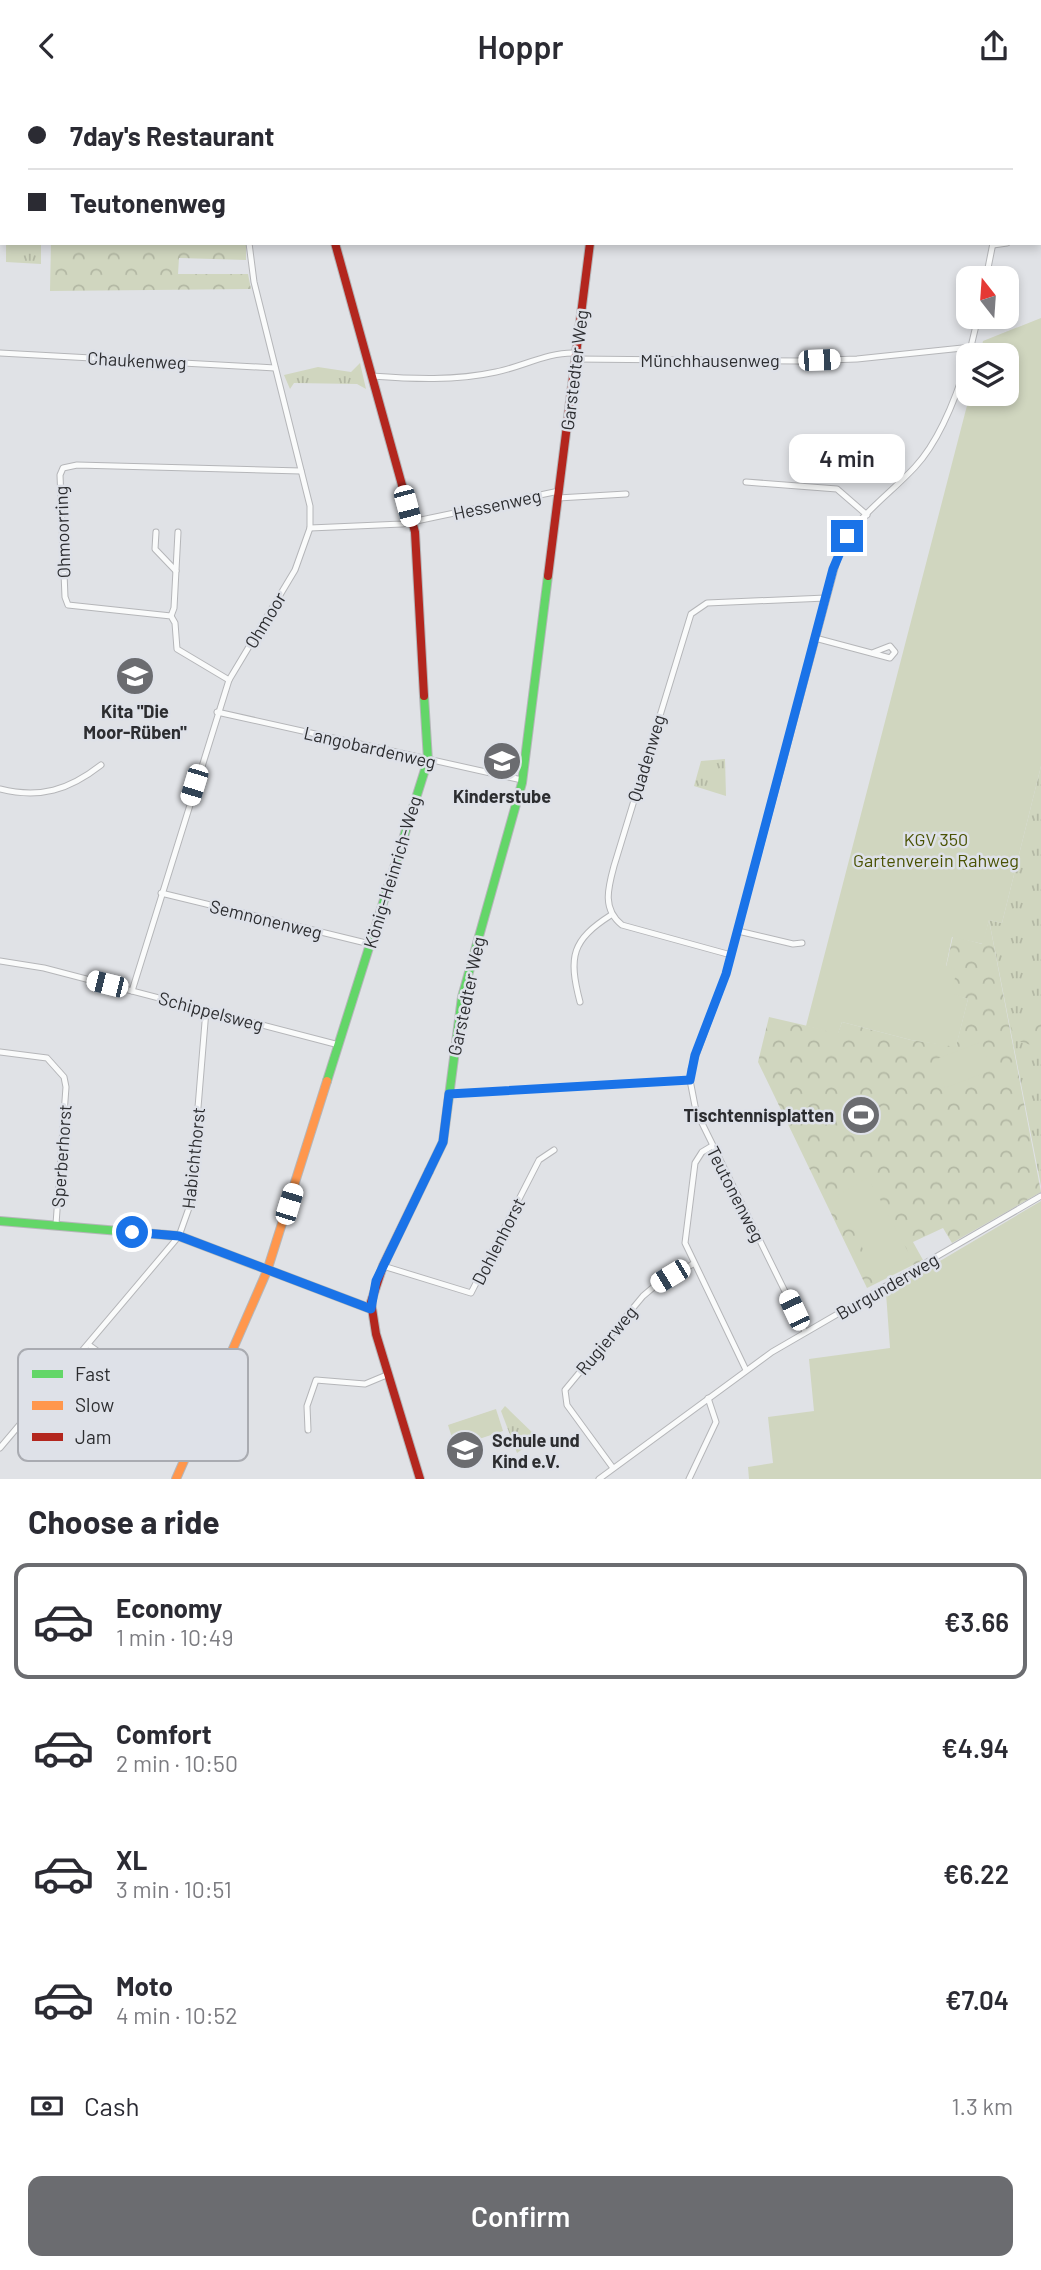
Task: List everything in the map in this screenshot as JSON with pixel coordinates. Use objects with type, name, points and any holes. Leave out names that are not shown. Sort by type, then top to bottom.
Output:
[{"type":"street","name":"Ohmoor","points":[[132,991],[229,680],[295,570],[310,528],[310,506],[275,368],[249,245]]},
{"type":"street","name":"König-Heinrich-Weg","points":[[233,1349],[267,1271],[428,760],[412,522],[336,245]]},
{"type":"street","name":"Garstedter Weg","points":[[420,1479],[371,1309],[373,1291],[443,1142],[462,997],[522,780],[590,245]]},
{"type":"street","points":[[988,266],[993,245]]},
{"type":"street","name":"Münchhausenweg","points":[[371,376],[426,379],[475,375],[510,369],[562,353],[575,356],[800,361],[858,359],[956,349]]},
{"type":"street","name":"Chaukenweg","points":[[0,353],[275,368]]},
{"type":"street","name":"Teutonenweg","points":[[805,1332],[696,1111],[690,1080],[695,1055],[715,1008],[738,931],[841,546],[867,515],[918,464],[956,392]]},
{"type":"street","name":"Ohmoorring","points":[[171,616],[68,605],[65,597],[61,523],[60,475],[63,468],[77,465],[302,471]]},
{"type":"street","points":[[746,482],[836,489],[867,515]]},
{"type":"street","points":[[559,494],[626,495]]},
{"type":"street","name":"Hessenweg","points":[[310,528],[412,522],[559,494]]},
{"type":"street","points":[[156,532],[155,549],[176,571]]},
{"type":"street","points":[[178,532],[171,616],[175,623],[177,649],[229,680]]},
{"type":"street","points":[[164,558],[168,554],[177,554]]},
{"type":"street","name":"Quadenweg","points":[[611,915],[608,894],[614,866],[691,614],[707,603],[826,599]]},
{"type":"street","points":[[815,638],[872,653]]},
{"type":"street","name":"Langobardenweg","points":[[217,712],[522,780]]},
{"type":"street","points":[[0,789],[29,795],[53,792],[75,784],[101,765]]},
{"type":"street","name":"Semnonenweg","points":[[162,893],[370,944]]},
{"type":"street","points":[[580,1002],[574,979],[575,951],[589,930],[611,915],[629,928],[731,955]]},
{"type":"street","points":[[738,931],[793,944],[802,943]]},
{"type":"street","name":"Schippelsweg","points":[[0,961],[132,991],[339,1045]]},
{"type":"street","name":"Habichthorst","points":[[86,1349],[179,1236],[186,1222],[193,1174],[206,1010]]},
{"type":"street","name":"Sperberhorst","points":[[0,1052],[47,1058],[64,1077],[66,1100],[56,1224]]},
{"type":"street","points":[[449,1094],[690,1080]]},
{"type":"street","points":[[712,1146],[698,1157],[693,1173],[684,1238],[693,1264],[746,1370]]},
{"type":"street","name":"Dohlenhorst","points":[[383,1266],[471,1293],[539,1160],[554,1150]]},
{"type":"street","name":"Burgunderweg","points":[[599,1479],[746,1370],[805,1332],[1041,1196]]},
{"type":"street","points":[[0,1221],[179,1236],[371,1309]]},
{"type":"street","name":"Rugierweg","points":[[614,1468],[567,1405],[565,1390],[643,1296],[656,1285],[693,1264]]},
{"type":"street","points":[[89,1345],[94,1349]]},
{"type":"street","points":[[308,1430],[307,1406],[316,1380],[365,1384],[389,1374]]},
{"type":"street","points":[[689,1479],[716,1422],[708,1398]]},
{"type":"street","name":"Habichthorst","points":[[0,1448],[18,1427]]},
{"type":"street","name":"König-Heinrich-Weg","points":[[176,1479],[184,1461]]},
{"type":"green space","points":[[6,245],[41,245],[41,264],[6,262]]},
{"type":"green space","points":[[51,245],[246,245],[246,260],[179,258],[178,274],[248,274],[251,289],[50,291]]},
{"type":"green space","name":"KGV 350 Gartenverein Rahweg","points":[[1041,318],[1041,766],[1002,923],[989,920],[983,944],[952,937],[946,966],[957,970],[951,993],[968,999],[956,1047],[911,1040],[842,1022],[838,1034],[806,1026],[967,406],[1019,406],[1019,343],[983,341],[1019,329]]},
{"type":"green space","points":[[360,363],[366,389],[357,384],[294,383],[290,389],[284,375],[318,367],[351,372]]},
{"type":"green space","points":[[725,759],[726,796],[694,786],[701,761]]},
{"type":"green space","points":[[1041,766],[1041,1186],[989,920],[1002,923]]},
{"type":"green space","points":[[989,920],[1041,1192],[952,1243],[943,1228],[913,1242],[923,1260],[867,1288],[758,1062],[769,1017],[838,1033],[842,1022],[911,1040],[956,1046],[968,999],[951,994],[946,967],[953,936],[982,944]]},
{"type":"green space","points":[[1041,1016],[1041,1048],[1014,1040],[1009,1018]]},
{"type":"green space","points":[[981,1042],[992,1070],[945,1088],[934,1060]]},
{"type":"green space","points":[[868,1177],[911,1257],[876,1276],[837,1196]]},
{"type":"green space","points":[[1041,1201],[1041,1479],[749,1479],[748,1467],[773,1463],[768,1417],[814,1411],[809,1359],[890,1348],[886,1293]]},
{"type":"green space","points":[[505,1406],[538,1438],[517,1453],[501,1411]]},
{"type":"green space","points":[[496,1409],[503,1431],[455,1447],[448,1425]]},
{"type":"traffic: fast","points":[[429,1171],[443,1142],[462,997],[522,783],[548,576]]},
{"type":"traffic: fast","points":[[327,1081],[428,760],[424,696]]},
{"type":"traffic: fast","points":[[0,1221],[179,1236],[371,1309]]},
{"type":"traffic: slow","points":[[233,1349],[267,1271],[327,1081]]},
{"type":"traffic: slow","points":[[176,1479],[184,1461]]},
{"type":"traffic: jam","points":[[336,245],[415,532],[424,696]]},
{"type":"traffic: jam","points":[[548,576],[590,245]]},
{"type":"traffic: jam","points":[[420,1479],[376,1334],[371,1302],[383,1266],[429,1171]]},
{"type":"place","name":"Kita \"Die Moor-Rüben\"","points":[[135,676]]},
{"type":"place","name":"Kinderstube","points":[[502,761]]},
{"type":"place","name":"Tischtennisplatten","points":[[861,1115]]},
{"type":"place","name":"Schule und Kind e.V.","points":[[465,1450]]},
{"type":"route","points":[[132,1232],[179,1236],[371,1309],[376,1281],[443,1142],[449,1094],[690,1080],[695,1055],[726,974],[833,569],[847,536]]}]
